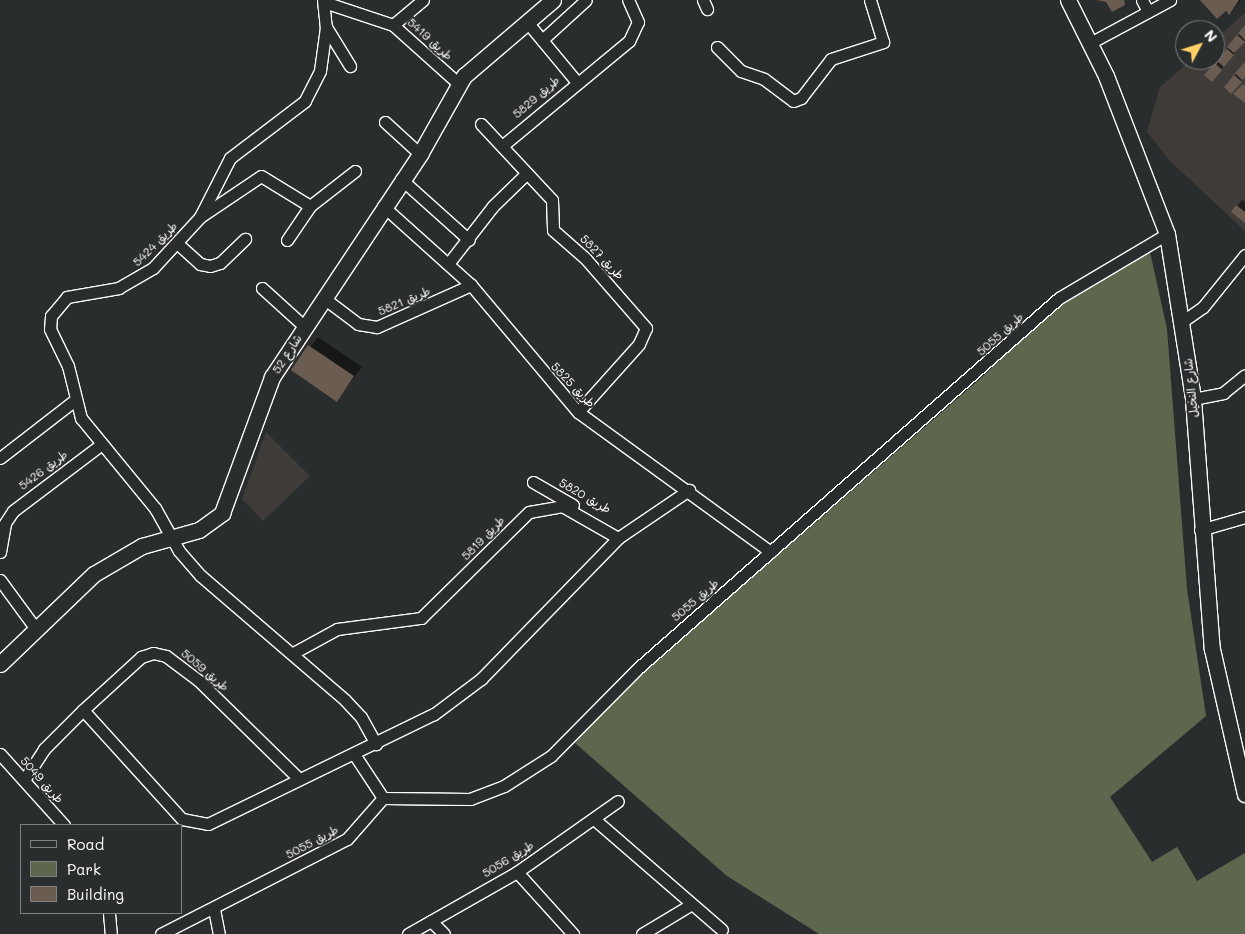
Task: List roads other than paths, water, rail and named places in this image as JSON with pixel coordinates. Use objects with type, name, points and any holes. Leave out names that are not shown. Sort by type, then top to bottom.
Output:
[{"type":"street","points":[[393,24],[422,0]]},
{"type":"street","name":"شارع 52","points":[[0,664],[102,568],[142,546],[172,538],[212,523],[230,500],[263,396],[305,326],[325,299],[383,206],[420,154],[459,84],[470,69],[553,0]]},
{"type":"street","points":[[542,40],[586,0]]},
{"type":"street","points":[[576,81],[630,41],[638,22],[628,0]]},
{"type":"street","points":[[717,47],[740,71],[769,82],[793,101],[801,98],[831,59],[883,42],[870,0]]},
{"type":"street","name":"شارع النخيل","points":[[1068,0],[1090,43],[1167,234],[1183,321],[1193,399],[1200,530],[1212,649],[1245,794]]},
{"type":"street","points":[[1142,0],[1148,12]]},
{"type":"street","points":[[1090,43],[1170,0]]},
{"type":"street","points":[[324,1],[326,27],[350,66]]},
{"type":"street","name":"طريق 5419","points":[[324,1],[393,24],[459,84]]},
{"type":"street","name":"طريق 5829","points":[[502,146],[576,81],[527,22]]},
{"type":"street","name":"طريق 5424","points":[[172,538],[155,508],[81,418],[68,366],[50,329],[57,305],[77,292],[131,284],[178,244],[200,217],[220,170],[304,102],[320,71],[326,27]]},
{"type":"street","points":[[386,122],[420,154]]},
{"type":"street","name":"طريق 5827","points":[[481,124],[555,206],[553,230],[586,258],[646,328],[639,344],[578,412]]},
{"type":"street","points":[[287,240],[310,206],[355,171]]},
{"type":"street","points":[[448,264],[469,240],[493,206],[527,173]]},
{"type":"street","points":[[200,217],[261,176],[310,206]]},
{"type":"street","points":[[401,180],[469,240]]},
{"type":"street","name":"طريق 5825","points":[[383,206],[470,285],[578,412],[689,490],[771,552]]},
{"type":"street","name":"طريق 5055","points":[[161,934],[214,909],[347,839],[383,798],[470,800],[522,775],[551,756],[637,669],[1059,298],[1167,234]]},
{"type":"street","points":[[178,244],[200,264],[210,266],[220,263],[245,239]]},
{"type":"street","points":[[1183,321],[1203,307],[1245,255]]},
{"type":"street","name":"طريق 5821","points":[[325,299],[358,324],[377,328],[470,285]]},
{"type":"street","points":[[262,288],[305,326]]},
{"type":"street","points":[[1193,399],[1223,392],[1245,375]]},
{"type":"street","points":[[0,458],[75,400]]},
{"type":"street","name":"طريق 5426","points":[[0,552],[5,523],[13,511],[102,444]]},
{"type":"street","name":"طريق 5820","points":[[533,482],[620,536]]},
{"type":"street","points":[[83,710],[182,819],[194,824],[220,819],[434,714],[481,679],[620,536],[689,490]]},
{"type":"street","name":"طريق 5819","points":[[295,652],[337,629],[421,618],[523,518],[545,506],[562,506],[620,536]]},
{"type":"street","points":[[1200,530],[1245,517]]},
{"type":"street","points":[[172,538],[201,576],[295,652],[361,717],[376,744]]},
{"type":"street","points":[[0,580],[36,629]]},
{"type":"street","name":"طريق 5059","points":[[24,780],[44,749],[141,657],[166,656],[247,724],[299,779]]},
{"type":"street","name":"طريق 5049","points":[[0,754],[63,824]]},
{"type":"street","points":[[354,754],[383,798]]},
{"type":"street","name":"طريق 5056","points":[[408,934],[517,872],[618,801]]},
{"type":"street","points":[[594,819],[722,930]]},
{"type":"street","points":[[517,872],[573,934]]},
{"type":"street","points":[[642,934],[692,904]]},
{"type":"street","points":[[214,909],[219,934]]},
{"type":"street","points":[[109,914],[111,934]]},
{"type":"street","points":[[431,921],[444,934]]}]
